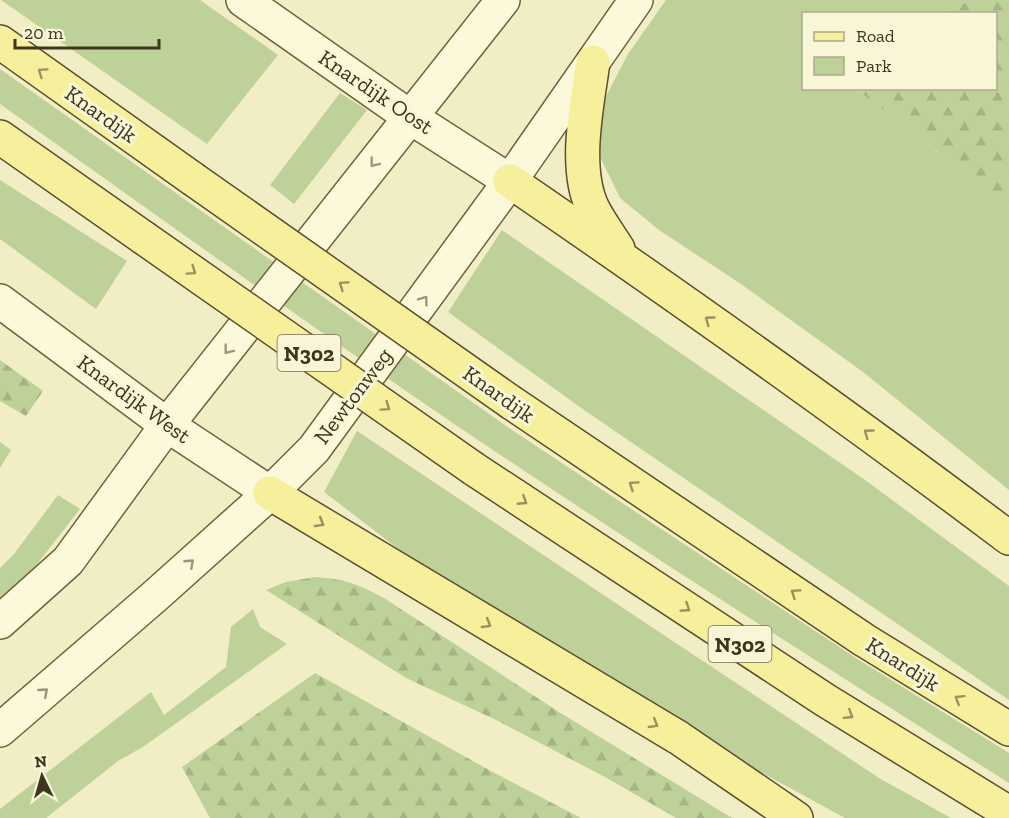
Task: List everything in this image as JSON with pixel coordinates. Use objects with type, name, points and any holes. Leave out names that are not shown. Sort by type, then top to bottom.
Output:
[{"type":"main road","name":"Knardijk Oost","points":[[243,0],[410,117],[510,181]]},
{"type":"main road","points":[[0,622],[68,561],[167,425],[503,0]]},
{"type":"main road","name":"Newtonweg","points":[[0,730],[154,597],[270,493],[314,449],[510,181],[636,0]]},
{"type":"main road","name":"Knardijk","points":[[0,42],[512,403],[864,640],[1009,729]]},
{"type":"main road","points":[[593,62],[583,150],[586,184],[593,208],[623,258]]},
{"type":"main road","name":"N302","points":[[0,137],[474,469],[825,700],[1009,813]]},
{"type":"main road","points":[[510,181],[623,258],[915,467],[1009,538]]},
{"type":"main road","name":"Knardijk West","points":[[0,301],[167,425],[270,493]]},
{"type":"main road","points":[[270,493],[678,738],[796,818]]},
{"type":"green space","points":[[1,0],[200,0],[278,55],[207,144]]},
{"type":"green space","points":[[666,0],[972,0],[944,12],[802,12],[802,90],[857,90],[1009,207],[1009,490],[863,372],[741,284],[659,230],[620,198],[600,157],[602,104],[628,54]]},
{"type":"green space","points":[[972,0],[1009,0],[1009,207],[857,90],[997,90],[997,12],[944,12]]},
{"type":"green space","points":[[0,69],[509,428],[859,660],[1009,753],[1009,783],[541,482],[237,272],[0,104]]},
{"type":"green space","points":[[340,93],[367,110],[294,204],[270,185]]},
{"type":"green space","points":[[0,180],[127,261],[96,309],[0,239]]},
{"type":"green space","points":[[502,230],[865,480],[1009,586],[1009,700],[584,410],[448,312]]},
{"type":"green space","points":[[0,360],[43,391],[26,416],[0,401]]},
{"type":"green space","points":[[357,431],[879,778],[951,818],[845,818],[715,747],[409,557],[324,492]]},
{"type":"green space","points":[[0,442],[11,450],[0,468]]},
{"type":"green space","points":[[58,495],[80,509],[34,568],[0,604],[0,568],[14,554]]},
{"type":"green space","points":[[315,577],[351,583],[384,598],[559,712],[732,818],[676,818],[605,777],[496,720],[406,678],[266,590],[286,582]]},
{"type":"green space","points":[[253,609],[260,627],[287,644],[143,747],[118,761],[46,818],[0,818],[0,809],[151,692],[164,715],[226,667],[231,627]]},
{"type":"green space","points":[[315,673],[489,770],[581,818],[210,818],[182,767]]}]
